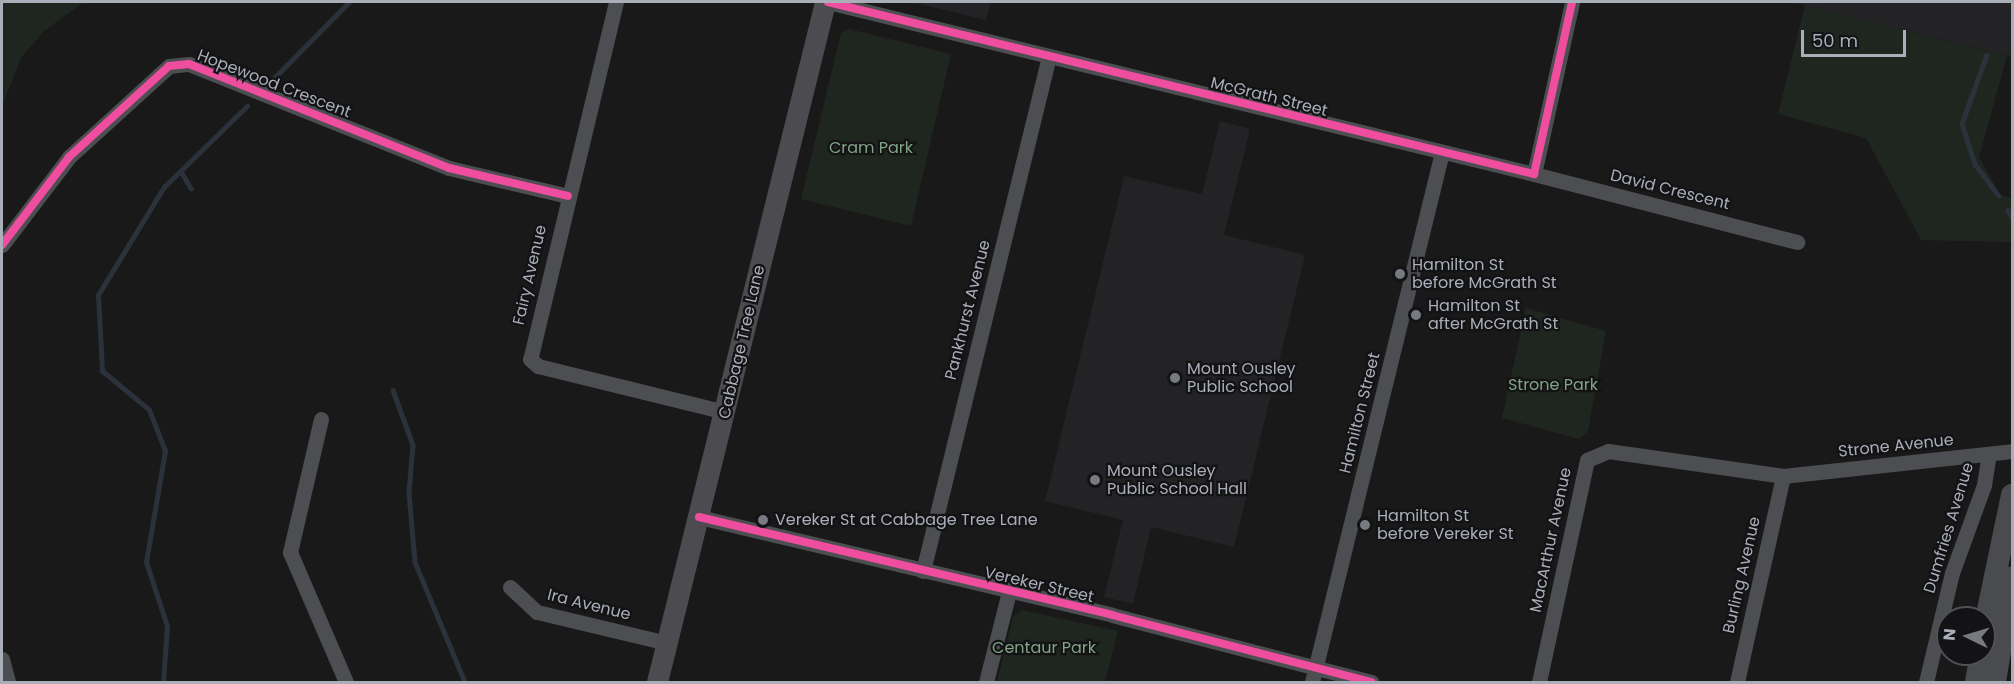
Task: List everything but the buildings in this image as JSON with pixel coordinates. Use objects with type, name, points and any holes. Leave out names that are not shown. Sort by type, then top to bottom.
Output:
[{"type":"main road","name":"Cabbage Tree Lane","points":[[657,682],[826,2]]},
{"type":"main road","points":[[1989,606],[2013,495]]},
{"type":"main road","points":[[1995,682],[1997,645],[2013,577]]},
{"type":"main road","points":[[1976,682],[1997,645]]},
{"type":"street","name":"Fairy Avenue","points":[[615,2],[530,356],[532,362],[725,412]]},
{"type":"street","name":"McGrath Street","points":[[826,2],[1534,174]]},
{"type":"street","points":[[1534,174],[1572,2]]},
{"type":"street","name":"Pankhurst Avenue","points":[[923,571],[1049,57]]},
{"type":"street","name":"Hopewood Crescent","points":[[2,245],[69,157],[169,66],[189,64],[449,168],[567,196]]},
{"type":"street","name":"Hamilton Street","points":[[1314,675],[1442,152]]},
{"type":"street","name":"David Crescent","points":[[1534,174],[1797,242]]},
{"type":"street","points":[[321,418],[290,552],[346,682]]},
{"type":"street","name":"MacArthur Avenue","points":[[1539,682],[1587,460],[1608,451],[1783,476]]},
{"type":"street","name":"Strone Avenue","points":[[1783,476],[2013,451]]},
{"type":"street","name":"Dumfries Avenue","points":[[1926,682],[1952,573],[1984,485],[1989,454]]},
{"type":"street","name":"Burling Avenue","points":[[1737,682],[1783,476]]},
{"type":"street","name":"Vereker Street","points":[[699,517],[1009,592],[1314,675],[1372,682]]},
{"type":"street","name":"Ira Avenue","points":[[510,587],[537,612],[667,643]]},
{"type":"street","points":[[986,682],[1009,592]]},
{"type":"street","points":[[2,658],[8,682]]},
{"type":"shaded area","points":[[911,2],[991,2],[986,20]]},
{"type":"shaded area","points":[[1790,2],[2012,2],[2012,57],[1805,5]]},
{"type":"shaded area","name":"Mount Ousley Public School","points":[[1220,121],[1250,129],[1224,235],[1305,255],[1234,547],[1151,527],[1133,604],[1104,597],[1123,520],[1045,501],[1124,176],[1202,194]]},
{"type":"green space","points":[[2,2],[84,2],[44,31],[21,58],[2,107]]},
{"type":"green space","points":[[1805,5],[2007,56],[1979,157],[2000,195],[2012,198],[2012,242],[1921,240],[1866,138],[1778,114]]},
{"type":"green space","name":"Cram Park","points":[[849,29],[951,54],[911,226],[801,199],[841,33]]},
{"type":"green space","name":"Strone Park","points":[[1526,308],[1606,331],[1588,431],[1579,439],[1502,418]]},
{"type":"green space","name":"Centaur Park","points":[[1022,610],[1118,631],[1105,682],[997,682],[1013,617]]},
{"type":"waterway","points":[[274,78],[349,2]]},
{"type":"waterway","points":[[1987,55],[1962,124],[1975,164],[1998,195]]},
{"type":"waterway","points":[[163,682],[167,626],[146,562],[165,451],[149,410],[102,371],[98,295],[164,187],[247,106]]},
{"type":"waterway","points":[[181,171],[191,188]]},
{"type":"waterway","points":[[2008,210],[2012,217]]},
{"type":"waterway","points":[[393,390],[413,445],[409,493],[415,562],[465,682]]},
{"type":"cycle path","points":[[828,2],[1534,174],[1572,2]]},
{"type":"cycle path","points":[[2,245],[69,157],[169,66],[189,64],[449,168],[568,196]]},
{"type":"cycle path","points":[[699,517],[1112,615],[1372,682]]},
{"type":"place","name":"Hamilton St before McGrath St","points":[[1400,274]]},
{"type":"place","name":"Hamilton St after McGrath St","points":[[1416,315]]},
{"type":"place","name":"Mount Ousley Public School","points":[[1175,378]]},
{"type":"place","name":"Mount Ousley Public School Hall","points":[[1095,480]]},
{"type":"place","name":"Vereker St at Cabbage Tree Lane","points":[[763,520]]},
{"type":"place","name":"Hamilton St before Vereker St","points":[[1365,525]]}]
